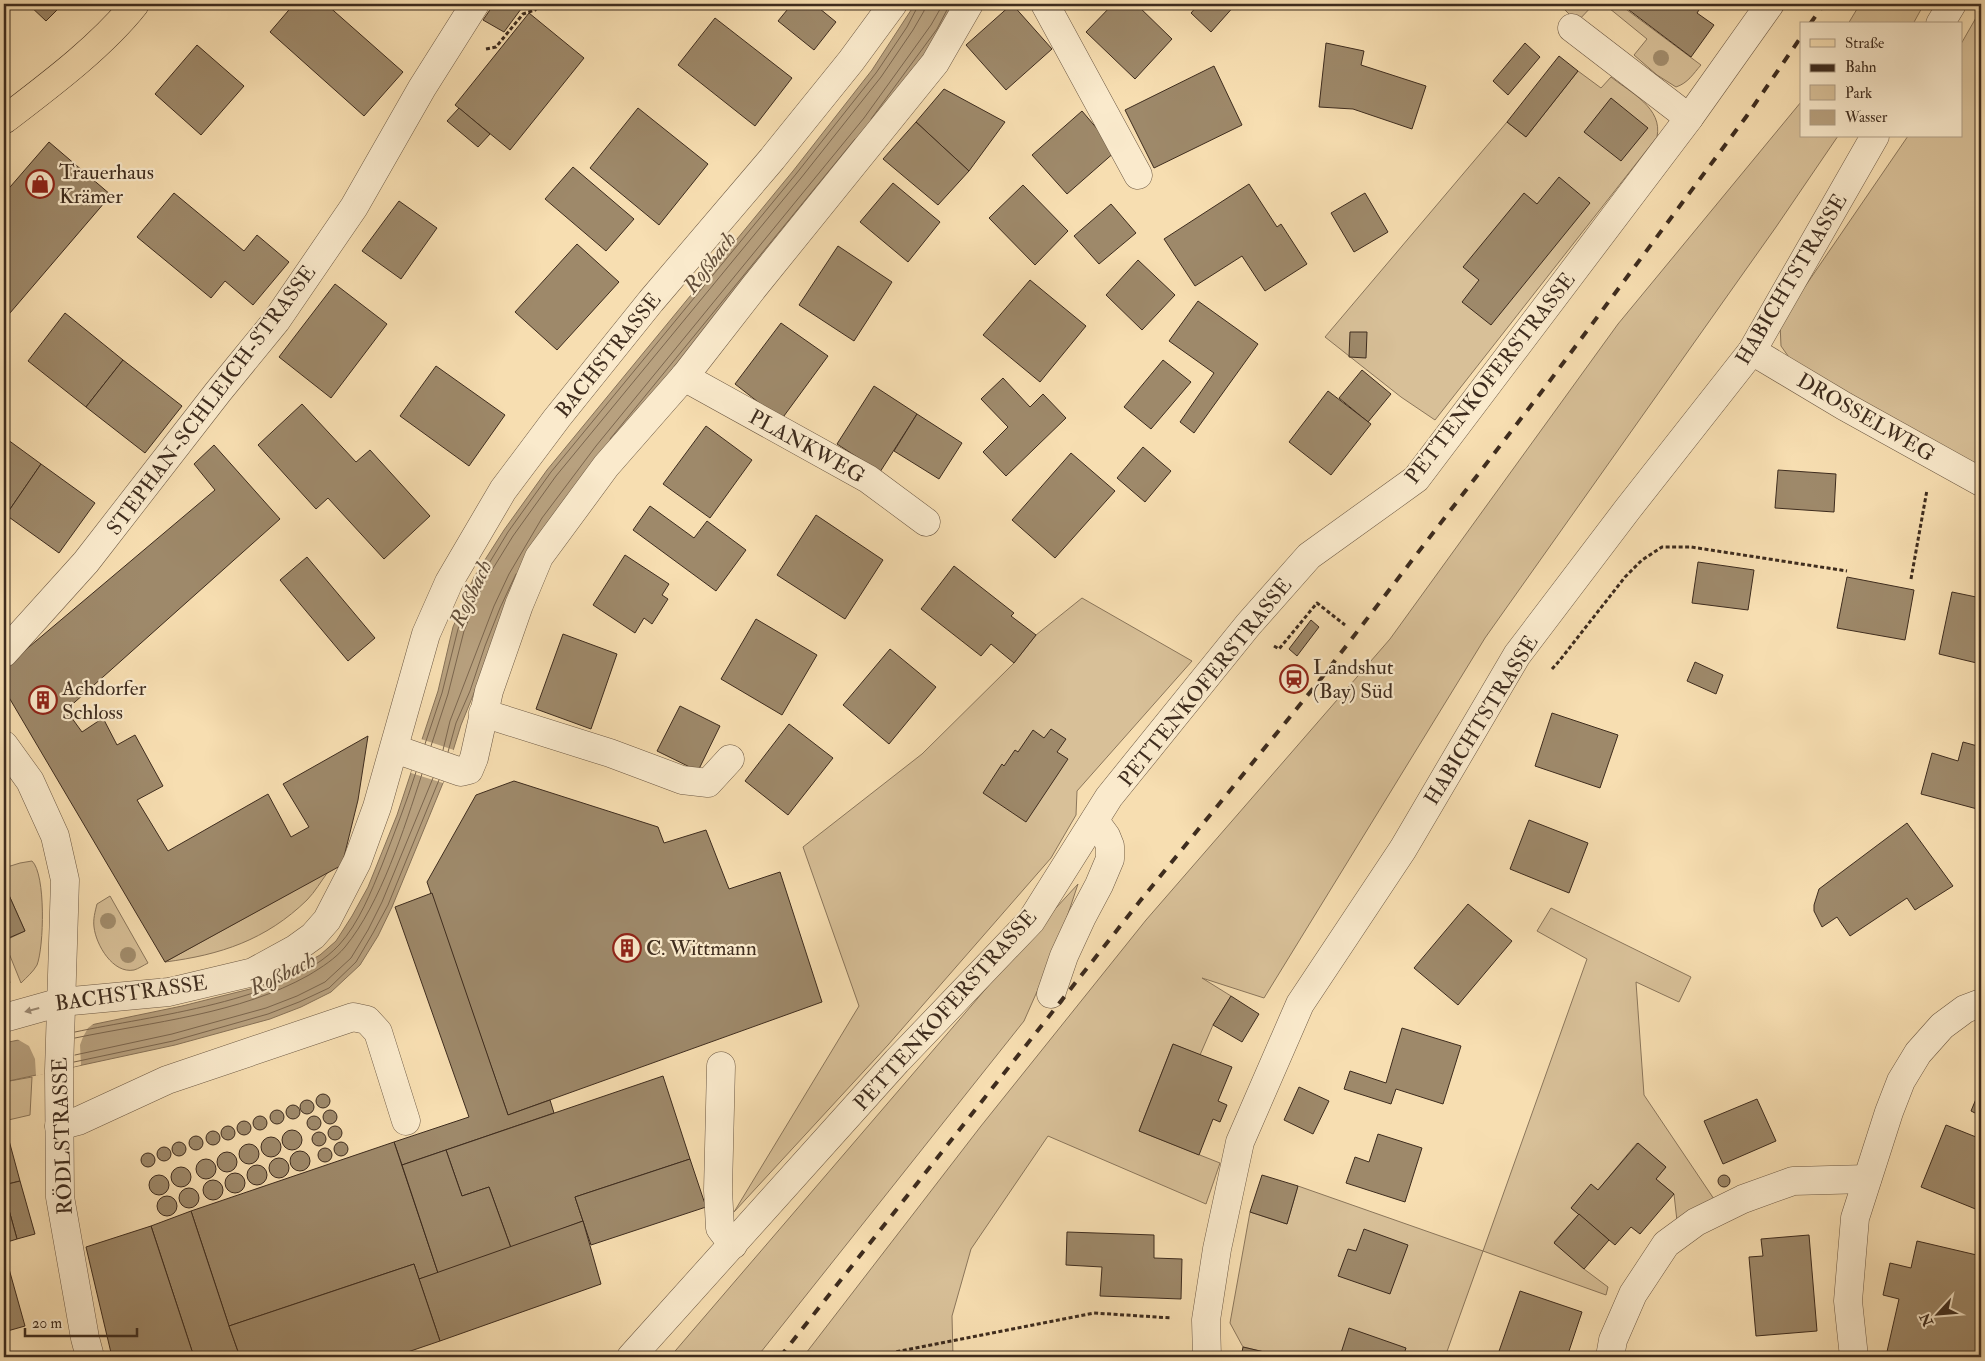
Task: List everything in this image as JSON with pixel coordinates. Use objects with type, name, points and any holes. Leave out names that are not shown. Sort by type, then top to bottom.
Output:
[{"type":"main road","points":[[4,120],[45,89],[87,52],[135,4]]},
{"type":"street","name":"STEPHAN-SCHLEICH-STRASSE","points":[[4,653],[86,562],[218,392],[276,321],[354,207],[422,88],[475,4]]},
{"type":"street","name":"BACHSTRASSE","points":[[4,1018],[61,1002],[169,992],[253,972],[296,949],[327,920],[357,862],[377,807],[405,753],[410,688],[426,634],[450,582],[503,490],[557,418],[645,308],[772,159],[851,61],[893,4]]},
{"type":"street","points":[[405,753],[462,772],[469,770],[474,758],[483,713],[518,605],[539,557],[606,466],[684,377],[754,287],[935,63],[969,4]]},
{"type":"street","points":[[1045,4],[1138,175]]},
{"type":"street","name":"PETTENKOFERSTRASSE","points":[[631,1357],[733,1246],[897,1061],[1031,921],[1109,797],[1248,625],[1309,556],[1416,479],[1689,118],[1770,4]]},
{"type":"street","points":[[1941,22],[1952,4]]},
{"type":"street","points":[[1572,28],[1689,118]]},
{"type":"street","name":"HABICHTSTRASSE","points":[[1207,1357],[1206,1320],[1217,1249],[1240,1142],[1300,1004],[1402,849],[1517,655],[1752,350],[1874,138]]},
{"type":"street","name":"DROSSELWEG","points":[[1752,350],[1844,406],[1981,482]]},
{"type":"street","name":"PLANKWEG","points":[[684,377],[868,479],[926,522]]},
{"type":"street","points":[[483,713],[610,753],[682,780],[708,783],[730,759]]},
{"type":"street","name":"RÖDLSTRASSE","points":[[4,745],[30,781],[55,836],[65,880],[59,1071],[60,1197],[90,1357]]},
{"type":"street","points":[[1051,994],[1064,956],[1082,917],[1100,886],[1110,859],[1110,846],[1106,836],[1095,821]]},
{"type":"street","points":[[1854,1357],[1848,1301],[1855,1218],[1901,1081],[1918,1053],[1942,1026],[1965,1009],[1981,1003]]},
{"type":"street","points":[[59,1126],[78,1120],[167,1080],[353,1018],[367,1020],[378,1032],[406,1121]]},
{"type":"street","points":[[721,1066],[718,1190],[720,1228],[733,1246]]},
{"type":"street","points":[[1610,1357],[1613,1340],[1632,1294],[1666,1244],[1696,1222],[1743,1199],[1793,1181],[1867,1179]]},
{"type":"path","points":[[480,50],[496,47],[523,14],[535,10],[540,4]]},
{"type":"path","points":[[1911,579],[1933,455]]},
{"type":"path","points":[[1547,674],[1625,577],[1642,560],[1662,547],[1691,547],[1847,571]]},
{"type":"path","points":[[1279,649],[1317,603],[1346,625]]},
{"type":"path","points":[[894,1357],[895,1352],[1094,1313],[1206,1320]]},
{"type":"green space","points":[[1559,4],[1594,4],[1577,22]]},
{"type":"green space","points":[[1604,4],[1619,4],[1701,65],[1687,81],[1676,87],[1657,75],[1634,55],[1647,39]]},
{"type":"green space","points":[[1860,4],[1924,4],[1914,22],[1849,22]]},
{"type":"green space","points":[[1981,9],[1981,482],[1798,370],[1781,346],[1780,323],[1907,138],[1962,138],[1962,42]]},
{"type":"green space","points":[[1578,71],[1601,88],[1611,77],[1636,95],[1650,109],[1655,118],[1658,127],[1657,137],[1435,420],[1401,397],[1325,337],[1507,122],[1526,137]]},
{"type":"green space","points":[[1800,103],[1800,138],[1837,138],[1776,227],[1485,638],[1264,998],[1202,978],[1231,996],[1213,1025],[1200,1055],[1173,1044],[1139,1131],[1220,1163],[1206,1204],[1048,1136],[971,1249],[952,1316],[953,1357],[803,1357],[981,1126],[1146,920],[1390,639],[1618,324]]},
{"type":"green space","points":[[1082,598],[1192,661],[1077,791],[1076,815],[1051,858],[888,1045],[734,1212],[859,1006],[803,847],[922,754],[1014,663],[1036,635]]},
{"type":"green space","points":[[32,861],[37,868],[42,895],[41,943],[37,965],[21,983],[4,941],[25,931],[4,884],[4,868]]},
{"type":"green space","points":[[328,872],[307,900],[275,926],[259,935],[223,950],[165,962]]},
{"type":"green space","points":[[1078,884],[1058,944],[1024,1021],[757,1357],[670,1357],[1044,921]]},
{"type":"green space","points":[[110,896],[148,963],[134,970],[119,968],[113,963],[102,950],[95,934],[94,916],[97,904]]},
{"type":"green space","points":[[1551,908],[1691,977],[1679,1002],[1636,982],[1644,1095],[1714,1199],[1677,1221],[1674,1194],[1656,1179],[1666,1167],[1637,1143],[1598,1190],[1591,1185],[1571,1208],[1579,1214],[1554,1242],[1584,1269],[1608,1287],[1606,1295],[1483,1251],[1587,959],[1537,931]]},
{"type":"green space","points":[[32,1077],[30,1115],[4,1121],[4,1082]]},
{"type":"green space","points":[[1298,1186],[1483,1251],[1445,1357],[1277,1357],[1277,1355],[1243,1347],[1230,1323],[1250,1212],[1287,1224]]},
{"type":"water","name":"Roßbach","points":[[915,4],[955,4],[941,31],[872,125],[605,453],[490,647],[461,725],[443,783],[392,907],[378,936],[360,965],[331,992],[301,1007],[270,1019],[175,1045],[4,1082],[4,1043],[182,1006],[258,987],[320,955],[336,941],[368,887],[397,815],[438,691],[453,627],[474,577],[504,530],[547,470],[793,171],[872,70]]},
{"type":"pier","points":[[421,739],[454,750],[443,783],[411,773]]},
{"type":"pier","points":[[96,1022],[88,1028],[80,1045],[81,1065],[36,1076],[35,1059],[29,1046],[17,1039]]},
{"type":"building","points":[[28,4],[63,4],[46,21]]},
{"type":"building","points":[[294,4],[326,4],[403,72],[364,116],[270,32]]},
{"type":"building","points":[[494,4],[533,4],[531,7],[521,9],[504,32],[483,20]]},
{"type":"building","points":[[792,4],[814,4],[836,22],[814,50],[778,21]]},
{"type":"building","points":[[1012,4],[1052,49],[1006,90],[966,45]]},
{"type":"building","points":[[1113,4],[1136,4],[1172,39],[1135,79],[1086,32]]},
{"type":"building","points":[[1199,4],[1236,4],[1211,32],[1191,13]]},
{"type":"building","points":[[1621,4],[1703,4],[1697,13],[1714,25],[1691,57]]},
{"type":"building","points":[[529,13],[584,58],[510,150],[455,105]]},
{"type":"building","points":[[715,18],[792,78],[755,126],[678,65]]},
{"type":"building","points":[[1326,43],[1364,51],[1361,65],[1426,86],[1412,129],[1353,109],[1319,107]]},
{"type":"building","points":[[1525,43],[1540,57],[1508,95],[1493,81]]},
{"type":"building","points":[[197,45],[244,86],[201,135],[155,94]]},
{"type":"building","points":[[1559,56],[1578,71],[1526,137],[1507,122]]},
{"type":"building","points":[[1214,66],[1242,125],[1154,168],[1125,110]]},
{"type":"building","points":[[944,89],[1005,122],[969,171],[916,122]]},
{"type":"building","points":[[1611,98],[1648,128],[1621,161],[1584,132]]},
{"type":"building","points":[[459,108],[490,134],[478,147],[447,121]]},
{"type":"building","points":[[638,108],[708,164],[659,225],[590,168]]},
{"type":"building","points":[[1082,111],[1116,151],[1067,194],[1032,155]]},
{"type":"building","points":[[916,122],[969,171],[938,205],[883,159]]},
{"type":"building","points":[[49,142],[111,195],[4,320],[4,194]]},
{"type":"building","points":[[573,167],[634,219],[606,251],[545,199]]},
{"type":"building","points":[[1559,177],[1590,203],[1491,325],[1462,302],[1479,280],[1463,267],[1524,193],[1537,204]]},
{"type":"building","points":[[893,183],[940,222],[908,262],[860,222]]},
{"type":"building","points":[[1249,184],[1277,227],[1281,224],[1307,264],[1265,291],[1242,256],[1195,286],[1164,239]]},
{"type":"building","points":[[1023,185],[1068,231],[1035,265],[989,218]]},
{"type":"building","points":[[174,193],[244,251],[257,235],[289,262],[253,305],[225,281],[211,298],[137,237]]},
{"type":"building","points":[[1365,193],[1388,232],[1354,252],[1331,213]]},
{"type":"building","points":[[399,201],[437,228],[401,279],[362,251]]},
{"type":"building","points":[[1111,204],[1136,233],[1099,264],[1074,236]]},
{"type":"building","points":[[577,244],[619,282],[557,350],[515,312]]},
{"type":"building","points":[[838,246],[892,282],[854,341],[799,305]]},
{"type":"building","points":[[1138,260],[1175,295],[1142,330],[1106,295]]},
{"type":"building","points":[[1030,280],[1086,326],[1040,382],[983,335]]},
{"type":"building","points":[[335,284],[387,324],[331,398],[279,357]]},
{"type":"building","points":[[1198,301],[1258,344],[1194,433],[1180,422],[1214,373],[1169,341]]},
{"type":"building","points":[[65,313],[123,360],[86,407],[28,361]]},
{"type":"building","points":[[781,323],[828,356],[781,420],[735,384]]},
{"type":"building","points":[[1350,332],[1367,332],[1366,358],[1349,357]]},
{"type":"building","points":[[123,360],[182,406],[145,453],[86,407]]},
{"type":"building","points":[[1163,360],[1191,382],[1151,429],[1124,407]]},
{"type":"building","points":[[436,366],[505,415],[469,466],[400,416]]},
{"type":"building","points":[[1362,370],[1391,394],[1368,422],[1339,398]]},
{"type":"building","points":[[1003,378],[1030,407],[1043,394],[1066,418],[1006,476],[983,452],[1008,427],[981,399]]},
{"type":"building","points":[[874,386],[917,414],[880,472],[837,444]]},
{"type":"building","points":[[1328,391],[1371,424],[1331,475],[1289,442]]},
{"type":"building","points":[[302,404],[356,462],[370,450],[430,516],[384,559],[328,498],[316,509],[258,445]]},
{"type":"building","points":[[917,414],[962,443],[939,479],[894,451]]},
{"type":"building","points":[[706,426],[752,460],[710,518],[663,484]]},
{"type":"building","points":[[4,437],[41,464],[6,515],[4,513]]},
{"type":"building","name":"Achdorfer Schloss","points":[[214,445],[280,519],[66,710],[82,732],[103,718],[117,745],[135,735],[163,786],[137,800],[168,851],[268,794],[291,837],[309,827],[283,784],[368,736],[358,800],[342,865],[165,962],[4,689],[4,668],[215,490],[194,464]]},
{"type":"building","points":[[1143,447],[1171,471],[1145,502],[1117,478]]},
{"type":"building","points":[[1071,453],[1115,491],[1055,558],[1012,520]]},
{"type":"building","points":[[41,464],[95,503],[59,553],[6,515]]},
{"type":"building","points":[[1778,470],[1836,474],[1834,512],[1775,508]]},
{"type":"building","points":[[650,506],[694,538],[707,521],[746,550],[716,591],[633,530]]},
{"type":"building","points":[[816,515],[883,560],[845,619],[777,575]]},
{"type":"building","points":[[625,555],[669,584],[662,595],[668,599],[652,624],[644,618],[635,633],[593,605]]},
{"type":"building","points":[[307,557],[375,638],[348,661],[280,580]]},
{"type":"building","points":[[1698,562],[1754,570],[1748,610],[1692,603]]},
{"type":"building","points":[[954,566],[1014,613],[1011,616],[1036,635],[1014,663],[991,644],[981,656],[921,609]]},
{"type":"building","points":[[1847,577],[1914,590],[1905,640],[1837,628]]},
{"type":"building","points":[[1952,592],[1981,598],[1981,664],[1939,654]]},
{"type":"building","points":[[756,619],[817,655],[782,715],[721,679]]},
{"type":"building","points":[[1311,620],[1319,627],[1297,656],[1289,649]]},
{"type":"building","points":[[563,634],[617,654],[591,729],[536,709]]},
{"type":"building","points":[[890,649],[936,687],[889,744],[843,705]]},
{"type":"building","points":[[1695,662],[1723,675],[1716,694],[1687,681]]},
{"type":"building","points":[[680,706],[720,726],[698,771],[657,751]]},
{"type":"building","points":[[1552,713],[1618,735],[1600,788],[1535,766]]},
{"type":"building","points":[[789,724],[833,758],[788,815],[745,781]]},
{"type":"building","points":[[1051,729],[1066,739],[1057,752],[1068,759],[1026,822],[983,793],[1002,764],[1004,766],[1015,750],[1018,752],[1033,730],[1044,738]]},
{"type":"building","points":[[1963,742],[1981,747],[1981,810],[1921,794],[1932,753],[1958,761]]},
{"type":"building","name":"C. Wittmann","points":[[514,781],[658,827],[664,843],[706,830],[729,889],[780,872],[822,1002],[508,1115],[427,882],[476,795]]},
{"type":"building","points":[[1529,820],[1588,843],[1569,893],[1510,869]]},
{"type":"building","points":[[1907,823],[1953,886],[1915,910],[1907,898],[1850,936],[1837,917],[1822,927],[1814,911],[1819,889]]},
{"type":"building","points":[[4,884],[25,931],[4,940]]},
{"type":"building","points":[[432,893],[508,1115],[550,1100],[554,1113],[402,1165],[394,1142],[469,1117],[395,907]]},
{"type":"building","points":[[1468,904],[1512,941],[1458,1005],[1414,968]]},
{"type":"building","points":[[1231,996],[1259,1014],[1242,1042],[1213,1025]]},
{"type":"building","points":[[1402,1028],[1461,1046],[1443,1104],[1396,1089],[1391,1104],[1344,1089],[1350,1071],[1386,1083]]},
{"type":"building","points":[[1173,1044],[1232,1067],[1218,1101],[1227,1105],[1220,1122],[1213,1119],[1199,1155],[1139,1131]]},
{"type":"building","points":[[663,1076],[690,1159],[575,1197],[583,1221],[511,1248],[489,1187],[462,1196],[446,1150]]},
{"type":"building","points":[[1299,1087],[1329,1101],[1313,1134],[1284,1120]]},
{"type":"building","points":[[1981,1087],[1981,1116],[1971,1111]]},
{"type":"building","points":[[323,1094],[328,1096],[330,1101],[328,1106],[323,1108],[318,1106],[316,1101],[318,1096]]},
{"type":"building","points":[[1757,1099],[1776,1141],[1723,1164],[1704,1121]]},
{"type":"building","points":[[307,1100],[312,1102],[314,1107],[312,1112],[307,1114],[302,1112],[300,1107],[302,1102]]},
{"type":"building","points":[[293,1105],[298,1107],[300,1112],[298,1117],[293,1119],[288,1117],[286,1112],[288,1107]]},
{"type":"building","points":[[277,1110],[282,1112],[284,1117],[282,1122],[277,1124],[272,1122],[270,1117],[272,1112]]},
{"type":"building","points":[[330,1110],[335,1112],[337,1117],[335,1122],[330,1124],[325,1122],[323,1117],[325,1112]]},
{"type":"building","points":[[260,1116],[265,1118],[267,1123],[265,1128],[260,1130],[255,1128],[253,1123],[255,1118]]},
{"type":"building","points":[[314,1116],[319,1118],[321,1123],[319,1128],[314,1130],[309,1128],[307,1123],[309,1118]]},
{"type":"building","points":[[244,1121],[249,1123],[251,1128],[249,1133],[244,1135],[239,1133],[237,1128],[239,1123]]},
{"type":"building","points":[[4,1122],[20,1181],[4,1185]]},
{"type":"building","points":[[1946,1125],[1981,1139],[1981,1202],[1978,1210],[1921,1187]]},
{"type":"building","points":[[228,1126],[233,1128],[235,1133],[233,1138],[228,1140],[223,1138],[221,1133],[223,1128]]},
{"type":"building","points":[[335,1126],[340,1128],[342,1133],[340,1138],[335,1140],[330,1138],[328,1133],[330,1128]]},
{"type":"building","points":[[292,1130],[299,1133],[302,1140],[299,1147],[292,1150],[285,1147],[282,1140],[285,1133]]},
{"type":"building","points":[[213,1131],[218,1133],[220,1138],[218,1143],[213,1145],[208,1143],[206,1138],[208,1133]]},
{"type":"building","points":[[319,1132],[324,1134],[326,1139],[324,1144],[319,1146],[314,1144],[312,1139],[314,1134]]},
{"type":"building","points":[[1378,1134],[1422,1148],[1405,1202],[1346,1183],[1355,1157],[1369,1162]]},
{"type":"building","points":[[196,1136],[201,1138],[203,1143],[201,1148],[196,1150],[191,1148],[189,1143],[191,1138]]},
{"type":"building","points":[[271,1137],[278,1140],[281,1147],[278,1154],[271,1157],[264,1154],[261,1147],[264,1140]]},
{"type":"building","points":[[179,1142],[184,1144],[186,1149],[184,1154],[179,1156],[174,1154],[172,1149],[174,1144]]},
{"type":"building","points":[[341,1142],[346,1144],[348,1149],[346,1154],[341,1156],[336,1154],[334,1149],[336,1144]]},
{"type":"building","points":[[394,1142],[438,1273],[419,1279],[414,1264],[229,1326],[191,1211]]},
{"type":"building","points":[[1638,1143],[1666,1167],[1656,1179],[1674,1194],[1640,1234],[1631,1227],[1615,1245],[1571,1208],[1591,1184],[1598,1190]]},
{"type":"building","points":[[249,1144],[256,1147],[259,1154],[256,1161],[249,1164],[242,1161],[239,1154],[242,1147]]},
{"type":"building","points":[[164,1147],[169,1149],[171,1154],[169,1159],[164,1161],[159,1159],[157,1154],[159,1149]]},
{"type":"building","points":[[325,1148],[330,1150],[332,1155],[330,1160],[325,1162],[320,1160],[318,1155],[320,1150]]},
{"type":"building","points":[[446,1150],[462,1196],[489,1187],[511,1248],[438,1273],[402,1165]]},
{"type":"building","points":[[300,1151],[307,1154],[310,1161],[307,1168],[300,1171],[293,1168],[290,1161],[293,1154]]},
{"type":"building","points":[[227,1152],[234,1155],[237,1162],[234,1169],[227,1172],[220,1169],[217,1162],[220,1155]]},
{"type":"building","points":[[148,1153],[153,1155],[155,1160],[153,1165],[148,1167],[143,1165],[141,1160],[143,1155]]},
{"type":"building","points":[[279,1158],[286,1161],[289,1168],[286,1175],[279,1178],[272,1175],[269,1168],[272,1161]]},
{"type":"building","points":[[206,1159],[213,1162],[216,1169],[213,1176],[206,1179],[199,1176],[196,1169],[199,1162]]},
{"type":"building","points":[[690,1159],[706,1207],[591,1245],[575,1197]]},
{"type":"building","points":[[257,1165],[264,1168],[267,1175],[264,1182],[257,1185],[250,1182],[247,1175],[250,1168]]},
{"type":"building","points":[[181,1167],[188,1170],[191,1177],[188,1184],[181,1187],[174,1184],[171,1177],[174,1170]]},
{"type":"building","points":[[235,1173],[242,1176],[245,1183],[242,1190],[235,1193],[228,1190],[225,1183],[228,1176]]},
{"type":"building","points":[[159,1175],[166,1178],[169,1185],[166,1192],[159,1195],[152,1192],[149,1185],[152,1178]]},
{"type":"building","points":[[1262,1175],[1298,1186],[1287,1224],[1250,1212]]},
{"type":"building","points":[[1726,1175],[1729,1176],[1729,1186],[1722,1187],[1719,1186],[1718,1179],[1719,1176]]},
{"type":"building","points":[[213,1180],[220,1183],[223,1190],[220,1197],[213,1200],[206,1197],[203,1190],[206,1183]]},
{"type":"building","points":[[20,1181],[35,1234],[17,1239],[4,1192],[4,1185]]},
{"type":"building","points":[[189,1188],[196,1191],[199,1198],[196,1205],[189,1208],[182,1205],[179,1198],[182,1191]]},
{"type":"building","points":[[4,1192],[17,1239],[4,1243]]},
{"type":"building","points":[[167,1196],[174,1199],[177,1206],[174,1213],[167,1216],[160,1213],[157,1206],[160,1199]]},
{"type":"building","points":[[191,1211],[240,1357],[194,1357],[151,1226]]},
{"type":"building","points":[[1579,1214],[1609,1240],[1584,1269],[1554,1243]]},
{"type":"building","points":[[583,1221],[601,1284],[440,1341],[419,1279]]},
{"type":"building","points":[[151,1226],[194,1357],[112,1357],[86,1247]]},
{"type":"building","points":[[1364,1229],[1408,1245],[1390,1294],[1338,1276],[1348,1249],[1356,1251]]},
{"type":"building","points":[[1067,1232],[1154,1235],[1154,1258],[1182,1259],[1181,1299],[1100,1296],[1102,1267],[1066,1265]]},
{"type":"building","points":[[1809,1235],[1817,1331],[1756,1336],[1749,1257],[1763,1256],[1761,1239]]},
{"type":"building","points":[[1917,1241],[1981,1256],[1981,1338],[1977,1357],[1886,1356],[1899,1299],[1883,1295],[1890,1263],[1911,1268]]},
{"type":"building","points":[[4,1251],[25,1326],[4,1332]]},
{"type":"building","points":[[414,1264],[440,1341],[393,1357],[240,1357],[229,1326]]},
{"type":"building","points":[[1520,1291],[1582,1312],[1567,1357],[1497,1357]]},
{"type":"building","points":[[1349,1328],[1406,1348],[1403,1357],[1347,1357],[1348,1355],[1341,1353]]},
{"type":"building","points":[[1243,1347],[1277,1355],[1277,1357],[1241,1357]]},
{"type":"railway","points":[[1811,22],[1824,4]]},
{"type":"railway","points":[[780,1357],[1140,901],[1320,680],[1546,386],[1746,117],[1800,38]]},
{"type":"place","name":"Trauerhaus Krämer","points":[[40,184]]},
{"type":"place","name":"Landshut (Bay) Süd","points":[[1294,679]]},
{"type":"place","name":"Achdorfer Schloss","points":[[43,700]]},
{"type":"place","name":"C. Wittmann","points":[[627,948]]}]
